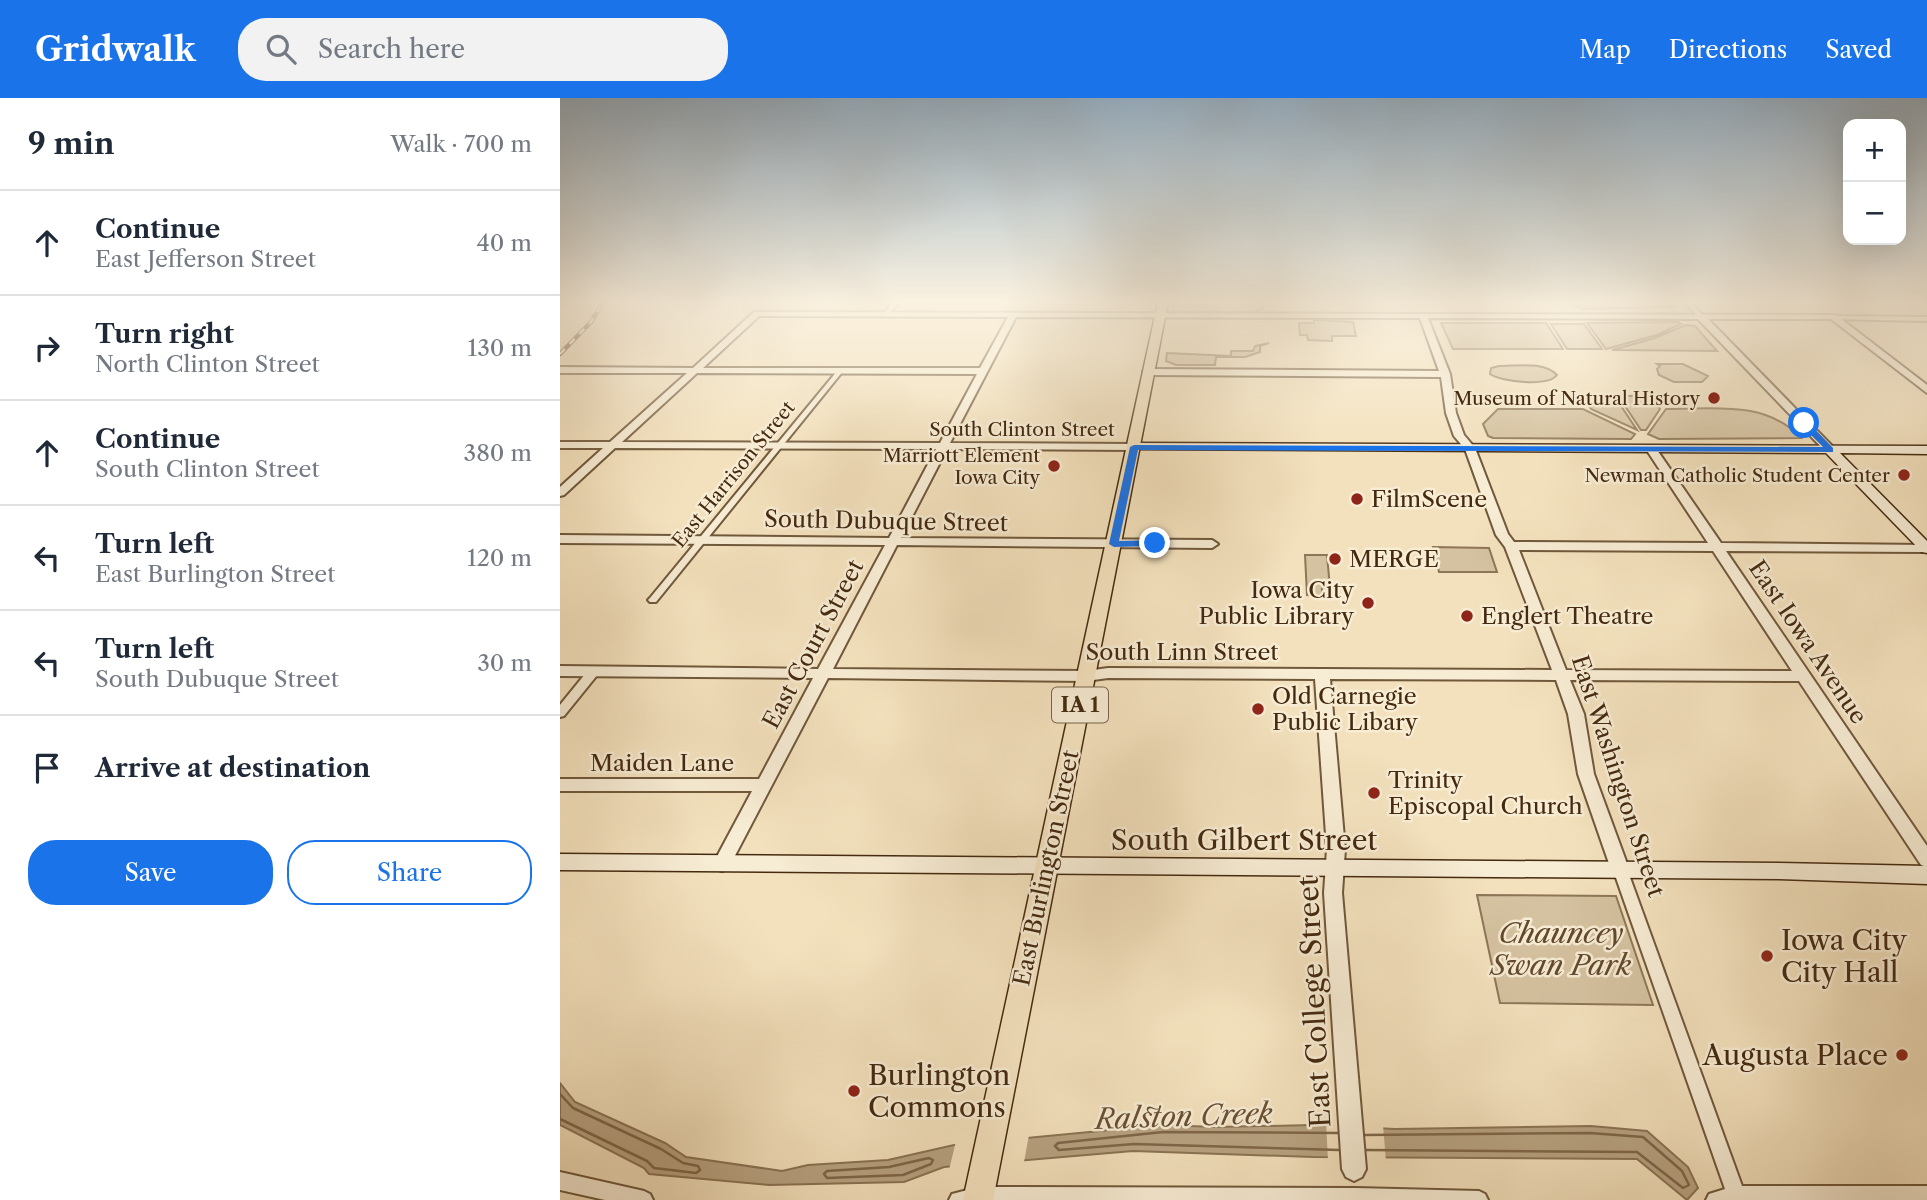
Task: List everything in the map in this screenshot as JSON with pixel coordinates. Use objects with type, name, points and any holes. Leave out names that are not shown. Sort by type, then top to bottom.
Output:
[{"type":"main road","name":"IA 1","points":[[1148,372],[1152,353]]},
{"type":"main road","name":"East Burlington Street","points":[[975,1192],[996,1110],[1148,372]]},
{"type":"main road","name":"South Clinton Street","points":[[1134,447],[1927,450]]},
{"type":"main road","points":[[1830,450],[1926,548]]},
{"type":"main road","name":"South Gilbert Street","points":[[560,862],[1927,875]]},
{"type":"street","points":[[560,493],[713,353]]},
{"type":"street","name":"East Court Street","points":[[722,864],[992,353]]},
{"type":"street","name":"East Washington Street","points":[[1437,353],[1445,374],[1451,413],[1461,440],[1470,448],[1502,535],[1511,546],[1576,714],[1586,774],[1621,872],[1727,1199]]},
{"type":"street","points":[[1736,353],[1830,450]]},
{"type":"street","points":[[1881,353],[1927,390]]},
{"type":"street","points":[[560,370],[983,371]]},
{"type":"street","name":"East Harrison Street","points":[[653,600],[840,371]]},
{"type":"street","points":[[1148,372],[1445,374]]},
{"type":"street","name":"South Clinton Street","points":[[560,445],[1134,447]]},
{"type":"street","name":"East Iowa Avenue","points":[[1651,449],[1927,860]]},
{"type":"street","name":"South Dubuque Street","points":[[560,539],[1212,544]]},
{"type":"street","points":[[1511,546],[1926,548]]},
{"type":"street","name":"South Linn Street","points":[[560,671],[1086,676],[1108,673],[1804,677]]},
{"type":"street","points":[[560,713],[594,671]]},
{"type":"street","name":"East College Street","points":[[1322,675],[1336,868],[1334,893],[1356,1198]]},
{"type":"street","name":"Maiden Lane","points":[[560,785],[764,785]]},
{"type":"street","points":[[560,1181],[644,1200]]},
{"type":"street","points":[[975,1192],[1479,1200]]},
{"type":"street","points":[[1727,1199],[1927,1195]]},
{"type":"green space","points":[[1167,353],[1231,356],[1231,353],[1256,353],[1245,357],[1216,357],[1215,365],[1176,365],[1166,361]]},
{"type":"green space","points":[[1657,364],[1683,364],[1708,376],[1702,382],[1674,382],[1659,375],[1657,369],[1660,366]]},
{"type":"green space","points":[[1538,366],[1557,375],[1544,381],[1514,381],[1490,374],[1491,368]]},
{"type":"green space","points":[[1589,396],[1615,397],[1637,430],[1591,409],[1584,399]]},
{"type":"green space","points":[[1644,396],[1657,404],[1660,409],[1646,430],[1641,430],[1619,397]]},
{"type":"green space","points":[[1720,408],[1755,412],[1772,417],[1801,438],[1659,439],[1648,434],[1666,409]]},
{"type":"green space","points":[[1498,409],[1583,409],[1635,434],[1631,439],[1493,438],[1488,436],[1483,424]]},
{"type":"green space","points":[[1433,547],[1489,548],[1497,572],[1439,572]]},
{"type":"green space","points":[[1305,555],[1327,555],[1330,588],[1322,588],[1322,596],[1307,595]]},
{"type":"green space","name":"Chauncey Swan Park","points":[[1477,895],[1616,896],[1653,1005],[1500,1003]]},
{"type":"water","name":"Ralston Creek","points":[[560,1083],[575,1102],[665,1143],[686,1157],[782,1171],[808,1165],[888,1160],[954,1145],[1163,1125],[1313,1125],[1395,1129],[1591,1126],[1647,1131],[1688,1167],[1698,1188],[1687,1200],[1637,1159],[1313,1157],[1133,1151],[944,1167],[904,1182],[769,1185],[649,1174],[644,1168],[560,1125]]},
{"type":"pier","points":[[1326,1122],[1383,1125],[1386,1161],[1328,1161]]},
{"type":"pier","points":[[1029,1135],[1024,1162],[949,1170],[956,1141]]},
{"type":"place","name":"Museum of Natural History","points":[[1714,398]]},
{"type":"place","name":"Marriott Element Iowa City","points":[[1054,466]]},
{"type":"place","name":"Newman Catholic Student Center","points":[[1904,475]]},
{"type":"place","name":"FilmScene","points":[[1357,499]]},
{"type":"place","name":"MERGE","points":[[1335,559]]},
{"type":"place","name":"Iowa City Public Library","points":[[1368,603]]},
{"type":"place","name":"Englert Theatre","points":[[1467,616]]},
{"type":"place","name":"Old Carnegie Public Libary","points":[[1258,709]]},
{"type":"place","name":"Trinity Episcopal Church","points":[[1374,793]]},
{"type":"place","name":"Iowa City City Hall","points":[[1767,956]]},
{"type":"place","name":"Augusta Place","points":[[1902,1055]]},
{"type":"place","name":"Burlington Commons","points":[[854,1091]]},
{"type":"route","points":[[1155,543],[1114,544],[1134,447],[1830,450],[1804,423]]}]
